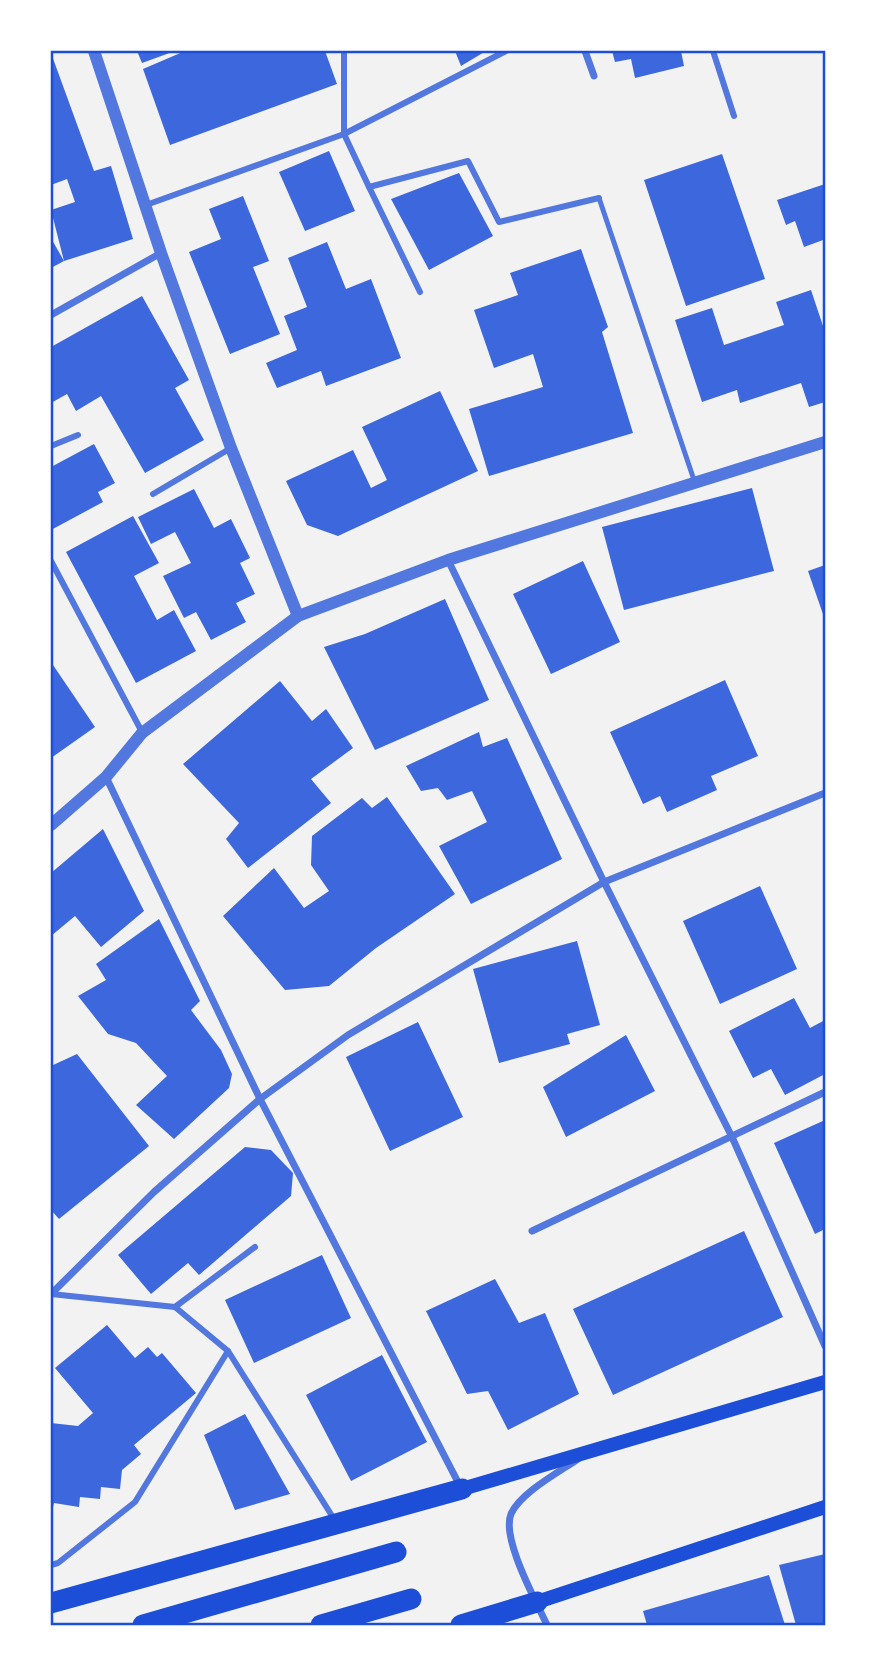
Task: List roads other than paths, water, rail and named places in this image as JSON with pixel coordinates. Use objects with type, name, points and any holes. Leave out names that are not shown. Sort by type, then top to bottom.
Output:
[{"type":"highway","points":[[51,1603],[462,1489]]},
{"type":"highway","points":[[143,1625],[396,1552]]},
{"type":"highway","points":[[321,1625],[411,1599]]},
{"type":"highway","points":[[461,1625],[537,1602]]},
{"type":"main road","points":[[462,1489],[825,1382]]},
{"type":"main road","points":[[537,1602],[825,1507]]},
{"type":"street","points":[[94,51],[161,253],[231,448],[299,616]]},
{"type":"street","points":[[344,51],[344,134],[420,292]]},
{"type":"street","points":[[146,205],[344,134],[506,51]]},
{"type":"street","points":[[585,51],[594,76]]},
{"type":"street","points":[[713,51],[734,116]]},
{"type":"street","points":[[369,187],[467,161],[499,222],[599,198]]},
{"type":"street","points":[[51,315],[161,253]]},
{"type":"street","points":[[51,446],[78,435]]},
{"type":"street","points":[[51,825],[106,777],[142,733],[299,616],[448,560],[825,442]]},
{"type":"street","points":[[153,494],[231,448]]},
{"type":"street","points":[[448,560],[604,883],[732,1136],[825,1346]]},
{"type":"street","points":[[51,561],[142,733]]},
{"type":"street","points":[[106,777],[260,1099],[462,1489]]},
{"type":"street","points":[[51,1294],[154,1192],[260,1099],[348,1035],[604,883],[825,793]]},
{"type":"street","points":[[532,1231],[825,1092]]},
{"type":"street","points":[[175,1307],[255,1247]]},
{"type":"street","points":[[51,1294],[175,1307],[228,1351],[337,1524]]},
{"type":"street","points":[[51,1565],[58,1563],[135,1502],[228,1351]]},
{"type":"street","points":[[547,1625],[519,1560],[509,1524],[516,1506],[542,1483],[590,1451]]},
{"type":"lane","points":[[599,198],[695,483]]}]
